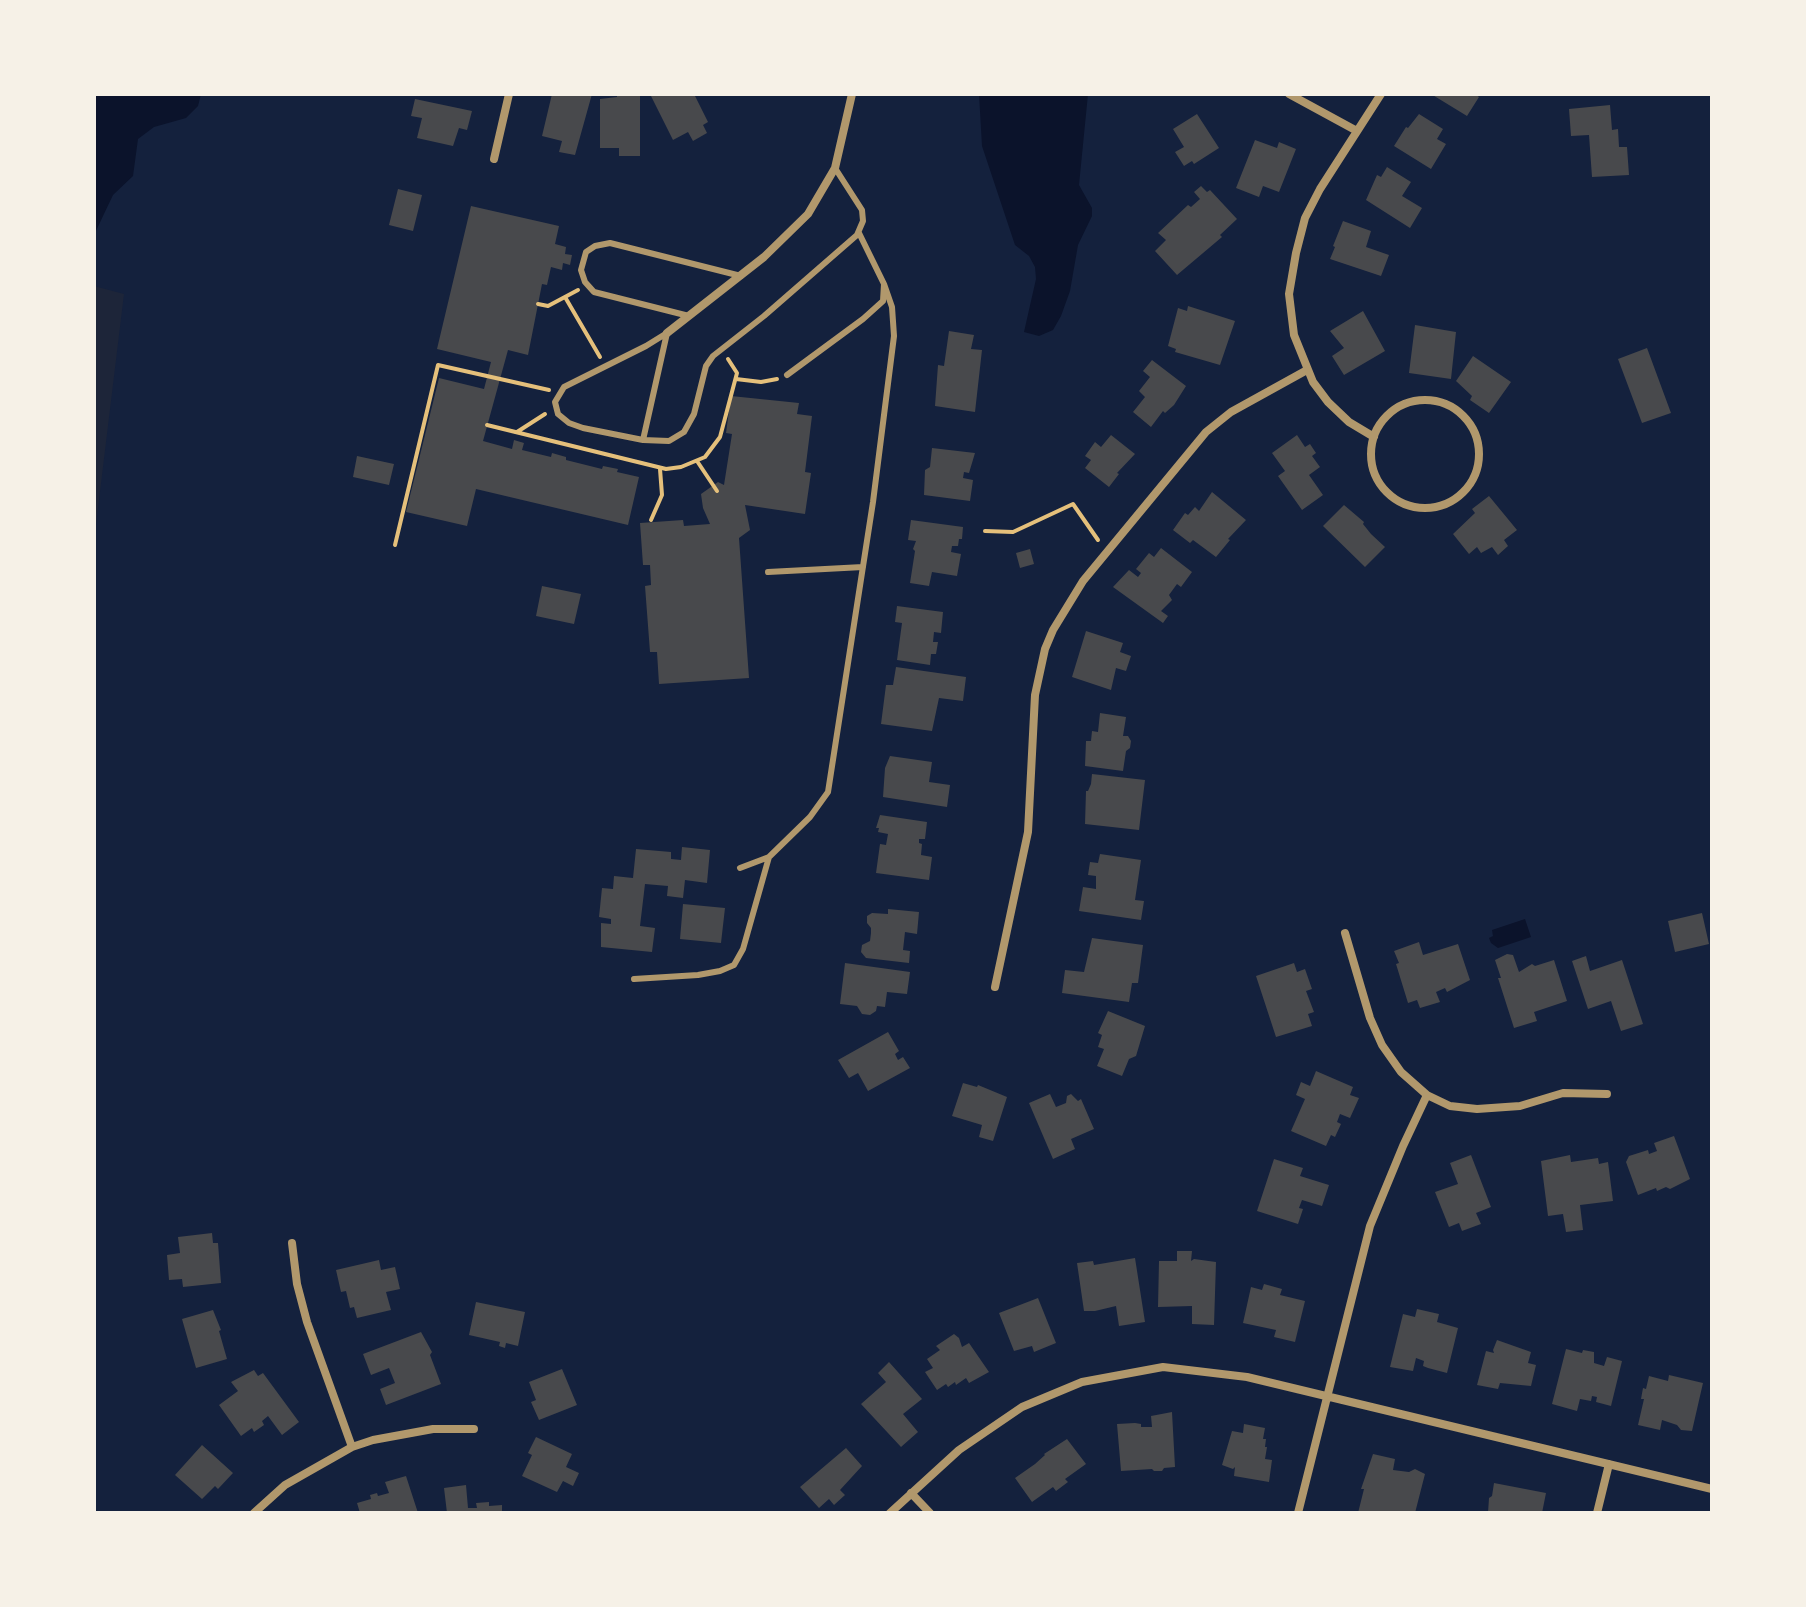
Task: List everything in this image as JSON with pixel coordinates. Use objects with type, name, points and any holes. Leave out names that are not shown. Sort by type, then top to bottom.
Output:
[{"type":"street","points":[[494,159],[509,94]]},
{"type":"street","points":[[667,333],[741,276],[803,221],[820,198],[835,168],[852,94]]},
{"type":"street","points":[[1289,94],[1357,131]]},
{"type":"street","points":[[1374,437],[1355,427],[1333,407],[1307,370],[1290,315],[1290,283],[1303,224],[1316,196],[1381,94]]},
{"type":"street","points":[[995,987],[1028,832],[1035,695],[1045,649],[1070,598],[1211,427],[1231,412],[1307,370]]},
{"type":"street","points":[[1438,401],[1460,412],[1472,426],[1479,447],[1477,471],[1462,494],[1445,504],[1430,507],[1407,505],[1390,495],[1379,481],[1371,457],[1374,437],[1385,418],[1395,409],[1411,402],[1438,401]]},
{"type":"street","points":[[1345,933],[1367,1009],[1382,1045],[1401,1072],[1427,1095],[1450,1106],[1477,1109],[1520,1106],[1563,1093],[1607,1094]]},
{"type":"street","points":[[1298,1513],[1370,1226],[1427,1095]]},
{"type":"street","points":[[292,1243],[297,1284],[307,1322],[352,1447]]},
{"type":"street","points":[[890,1513],[959,1450],[1004,1417],[1039,1398],[1082,1382],[1146,1369],[1183,1368],[1228,1373],[1712,1489]]},
{"type":"street","points":[[254,1513],[285,1485],[352,1447],[419,1431],[451,1427],[474,1429]]},
{"type":"street","points":[[1597,1513],[1609,1464]]},
{"type":"street","points":[[911,1493],[930,1513]]},
{"type":"lane","points":[[667,333],[564,387],[555,407],[560,416],[575,426],[643,440],[669,441],[684,432],[694,414],[706,366],[713,356],[859,233],[863,221],[862,210],[835,168]]},
{"type":"lane","points":[[740,868],[769,857],[810,817],[828,792],[863,567],[894,336],[892,307],[859,233]]},
{"type":"lane","points":[[689,316],[599,294],[587,285],[581,270],[584,256],[591,248],[606,242],[741,276]]},
{"type":"lane","points":[[787,375],[880,305],[885,296],[884,284]]},
{"type":"lane","points":[[643,440],[667,333]]},
{"type":"lane","points":[[768,572],[863,567]]},
{"type":"lane","points":[[634,979],[698,975],[734,965],[743,949],[769,857]]},
{"type":"path","points":[[538,304],[548,306],[587,285]]},
{"type":"path","points":[[565,297],[606,366]]},
{"type":"path","points":[[395,545],[438,365],[560,392]]},
{"type":"path","points":[[736,379],[761,382],[787,375]]},
{"type":"path","points":[[517,432],[555,407]]},
{"type":"path","points":[[697,461],[717,491]]},
{"type":"path","points":[[651,520],[662,495],[660,468]]},
{"type":"path","points":[[985,531],[1013,532],[1073,504],[1107,552]]},
{"type":"shaded area","points":[[94,94],[201,94],[198,106],[186,118],[154,127],[138,139],[133,176],[113,195],[94,235]]},
{"type":"shaded area","points":[[979,94],[1088,94],[1079,185],[1092,208],[1092,216],[1078,245],[1070,291],[1061,316],[1053,330],[1039,336],[1024,332],[1036,279],[1035,267],[1029,256],[1015,245],[982,146]]},
{"type":"shaded area","points":[[94,286],[124,294],[94,541]]},
{"type":"shaded area","points":[[1525,919],[1531,937],[1498,948],[1491,943],[1492,930]]},
{"type":"building","points":[[552,94],[592,94],[575,155],[559,152],[562,141],[542,136]]},
{"type":"building","points":[[617,94],[640,94],[640,156],[619,156],[619,148],[600,148],[600,99],[617,97]]},
{"type":"building","points":[[650,94],[694,94],[708,122],[703,125],[707,133],[693,141],[688,132],[673,140]]},
{"type":"building","points":[[1431,94],[1475,94],[1479,97],[1467,116]]},
{"type":"building","points":[[415,99],[472,111],[467,130],[459,128],[453,146],[417,138],[422,118],[411,116]]},
{"type":"building","points":[[1610,105],[1612,130],[1618,129],[1619,147],[1627,147],[1629,175],[1592,177],[1589,135],[1571,136],[1569,109]]},
{"type":"building","points":[[1197,114],[1219,148],[1194,164],[1192,161],[1184,166],[1175,152],[1184,147],[1173,129]]},
{"type":"building","points":[[1419,114],[1443,129],[1437,139],[1446,144],[1431,169],[1394,146]]},
{"type":"building","points":[[1255,140],[1277,148],[1279,142],[1296,149],[1279,192],[1263,186],[1259,197],[1236,188]]},
{"type":"building","points":[[1387,167],[1411,182],[1402,196],[1422,208],[1410,228],[1366,200],[1377,175],[1381,177]]},
{"type":"building","points":[[1201,186],[1207,192],[1210,190],[1237,219],[1220,235],[1222,237],[1177,275],[1155,251],[1166,240],[1158,233],[1188,205],[1191,207],[1200,199],[1194,192]]},
{"type":"building","points":[[398,189],[422,195],[413,231],[389,225]]},
{"type":"building","points":[[471,206],[559,226],[555,244],[566,247],[565,254],[572,255],[570,265],[563,263],[562,270],[551,267],[547,285],[542,284],[528,355],[508,350],[483,441],[512,449],[514,440],[524,443],[522,450],[551,457],[552,453],[566,457],[566,460],[602,469],[603,466],[618,469],[617,472],[639,477],[628,525],[476,489],[467,526],[406,512],[439,378],[484,389],[491,362],[437,349]]},
{"type":"building","points":[[1343,221],[1371,231],[1366,247],[1389,255],[1381,276],[1330,259]]},
{"type":"building","points":[[1188,306],[1235,321],[1220,365],[1175,352],[1176,349],[1168,346],[1178,308],[1187,311]]},
{"type":"building","points":[[1363,311],[1385,351],[1344,375],[1332,356],[1344,348],[1330,331]]},
{"type":"building","points":[[1415,325],[1456,332],[1451,379],[1409,373]]},
{"type":"building","points":[[949,331],[974,335],[971,349],[982,350],[975,412],[935,406],[938,365],[944,366]]},
{"type":"building","points":[[1647,348],[1671,413],[1642,423],[1618,359]]},
{"type":"building","points":[[1473,356],[1511,382],[1489,413],[1470,400],[1472,396],[1456,381]]},
{"type":"building","points":[[1152,360],[1186,386],[1174,405],[1165,413],[1163,411],[1151,427],[1133,412],[1145,397],[1139,391],[1150,377],[1143,371]]},
{"type":"building","points":[[731,396],[799,403],[797,414],[812,416],[805,472],[811,473],[805,514],[745,505],[750,530],[739,538],[749,678],[659,684],[657,652],[650,652],[645,586],[651,585],[650,565],[643,565],[640,523],[683,520],[684,526],[710,524],[701,494],[718,482],[724,485],[732,434],[726,433]]},
{"type":"building","points":[[1111,435],[1135,454],[1109,487],[1085,468],[1091,460],[1085,456],[1095,442],[1101,447]]},
{"type":"building","points":[[1297,435],[1305,447],[1310,444],[1316,453],[1312,456],[1320,467],[1309,475],[1323,495],[1302,510],[1278,476],[1285,471],[1272,453]]},
{"type":"building","points":[[932,448],[975,453],[969,473],[964,472],[963,478],[973,480],[970,501],[924,495],[925,470],[930,467]]},
{"type":"building","points":[[357,456],[394,464],[389,485],[353,477]]},
{"type":"building","points":[[1212,492],[1246,520],[1216,557],[1173,530],[1185,513],[1188,515],[1195,507],[1199,511]]},
{"type":"building","points":[[1489,496],[1517,530],[1504,540],[1508,546],[1498,555],[1492,547],[1481,553],[1477,547],[1469,554],[1453,534],[1475,513],[1472,509]]},
{"type":"building","points":[[1344,505],[1364,522],[1385,547],[1365,567],[1323,526]]},
{"type":"building","points":[[911,520],[963,527],[962,539],[959,539],[958,546],[952,546],[951,552],[961,554],[957,576],[932,572],[929,586],[910,583],[916,541],[908,540]]},
{"type":"building","points":[[1161,548],[1192,572],[1181,587],[1177,584],[1169,595],[1172,600],[1161,611],[1168,616],[1163,623],[1113,587],[1129,570],[1138,577],[1141,573],[1136,569],[1149,553],[1154,557]]},
{"type":"building","points":[[1030,549],[1034,564],[1020,568],[1016,553]]},
{"type":"building","points":[[542,586],[581,594],[574,624],[536,616]]},
{"type":"building","points":[[897,606],[943,612],[941,633],[934,632],[933,642],[938,642],[936,654],[931,654],[930,665],[897,660],[902,623],[895,622]]},
{"type":"building","points":[[1086,631],[1123,643],[1120,652],[1131,656],[1126,671],[1116,668],[1111,690],[1072,677]]},
{"type":"building","points":[[896,667],[966,677],[963,701],[939,698],[932,731],[881,724],[886,685],[893,685]]},
{"type":"building","points":[[1100,713],[1126,717],[1123,736],[1128,736],[1131,741],[1123,771],[1085,766],[1086,741],[1091,741],[1092,731],[1098,732]]},
{"type":"building","points":[[890,756],[932,762],[929,782],[950,785],[947,807],[883,797],[885,768]]},
{"type":"building","points":[[1092,774],[1145,780],[1139,830],[1085,824],[1086,791]]},
{"type":"building","points":[[880,815],[927,822],[925,839],[919,839],[919,843],[922,844],[921,855],[932,857],[929,880],[876,873],[880,844],[886,845],[888,834],[878,832],[879,828],[876,828]]},
{"type":"building","points":[[682,847],[710,850],[707,883],[685,880],[683,898],[667,896],[668,886],[645,884],[640,926],[655,928],[652,952],[601,947],[601,923],[611,924],[611,919],[599,917],[602,888],[613,889],[614,876],[633,878],[636,849],[671,852],[671,859],[681,860]]},
{"type":"building","points":[[1100,854],[1141,860],[1135,900],[1144,901],[1141,920],[1079,911],[1083,887],[1096,889],[1096,876],[1088,875],[1090,862],[1098,863]]},
{"type":"building","points":[[683,904],[725,908],[721,943],[680,939]]},
{"type":"building","points":[[888,909],[919,912],[917,934],[905,932],[903,950],[910,951],[909,963],[866,958],[861,952],[862,945],[870,941],[871,928],[867,916],[872,913],[888,914]]},
{"type":"building","points":[[1702,913],[1709,944],[1675,952],[1668,921]]},
{"type":"building","points":[[1092,938],[1143,945],[1138,983],[1132,983],[1129,1002],[1062,993],[1065,970],[1084,972]]},
{"type":"building","points":[[1419,942],[1423,955],[1458,944],[1470,980],[1447,992],[1445,988],[1436,992],[1440,1002],[1420,1008],[1417,1000],[1408,1003],[1394,951]]},
{"type":"building","points":[[1507,954],[1513,955],[1519,972],[1532,964],[1535,966],[1554,960],[1567,1001],[1534,1012],[1537,1021],[1514,1028],[1495,960]]},
{"type":"building","points":[[1586,956],[1590,971],[1622,960],[1643,1024],[1621,1031],[1611,1001],[1588,1009],[1572,961]]},
{"type":"building","points":[[845,963],[910,972],[907,994],[887,992],[885,1007],[877,1006],[870,1015],[862,1014],[857,1006],[840,1004]]},
{"type":"building","points":[[1294,963],[1297,972],[1305,969],[1312,989],[1306,991],[1314,1012],[1308,1014],[1312,1026],[1276,1037],[1256,976]]},
{"type":"building","points":[[1108,1011],[1145,1026],[1136,1056],[1129,1059],[1122,1076],[1097,1066],[1104,1049],[1098,1047],[1102,1035],[1098,1033]]},
{"type":"building","points":[[888,1032],[899,1051],[895,1054],[898,1060],[903,1057],[910,1068],[868,1091],[858,1073],[849,1078],[838,1060]]},
{"type":"building","points":[[1316,1071],[1353,1087],[1350,1095],[1359,1098],[1350,1118],[1340,1114],[1337,1122],[1341,1124],[1326,1146],[1291,1131],[1305,1099],[1296,1095],[1301,1082],[1310,1086]]},
{"type":"building","points":[[963,1083],[978,1085],[1007,1097],[993,1141],[979,1137],[982,1125],[952,1116]]},
{"type":"building","points":[[1050,1094],[1056,1107],[1066,1103],[1067,1096],[1071,1094],[1078,1101],[1081,1099],[1094,1129],[1071,1139],[1075,1149],[1053,1159],[1029,1103]]},
{"type":"building","points":[[1674,1136],[1690,1179],[1670,1189],[1666,1187],[1657,1191],[1656,1188],[1638,1195],[1626,1162],[1629,1156],[1648,1150],[1649,1154],[1657,1151],[1654,1143]]},
{"type":"building","points":[[1471,1155],[1491,1207],[1476,1213],[1481,1224],[1462,1231],[1459,1223],[1449,1227],[1435,1192],[1458,1184],[1450,1163]]},
{"type":"building","points":[[1570,1155],[1571,1162],[1598,1158],[1599,1164],[1608,1162],[1613,1201],[1580,1205],[1583,1230],[1566,1232],[1563,1214],[1548,1216],[1541,1161]]},
{"type":"building","points":[[1274,1159],[1303,1168],[1300,1176],[1329,1185],[1322,1206],[1302,1200],[1299,1208],[1303,1209],[1298,1224],[1257,1211]]},
{"type":"building","points":[[212,1233],[213,1243],[218,1243],[221,1283],[183,1287],[182,1279],[169,1280],[167,1255],[180,1253],[178,1237]]},
{"type":"building","points":[[1177,1251],[1192,1251],[1191,1261],[1216,1262],[1214,1325],[1192,1324],[1192,1306],[1158,1307],[1159,1261],[1177,1261]]},
{"type":"building","points":[[1135,1258],[1145,1322],[1119,1326],[1116,1306],[1084,1311],[1077,1263],[1093,1261],[1094,1265]]},
{"type":"building","points":[[379,1260],[381,1270],[395,1267],[400,1289],[386,1292],[391,1310],[357,1318],[354,1307],[350,1308],[346,1291],[341,1292],[336,1270]]},
{"type":"building","points":[[1264,1284],[1282,1289],[1280,1295],[1305,1301],[1295,1342],[1274,1337],[1276,1330],[1243,1323],[1251,1287],[1262,1290]]},
{"type":"building","points":[[1038,1298],[1056,1343],[1034,1352],[1032,1346],[1014,1351],[999,1313]]},
{"type":"building","points":[[476,1302],[525,1312],[518,1346],[506,1343],[505,1348],[499,1346],[500,1342],[469,1335]]},
{"type":"building","points":[[1417,1309],[1439,1314],[1437,1322],[1458,1328],[1447,1373],[1423,1366],[1424,1361],[1416,1358],[1413,1371],[1390,1367],[1403,1314],[1415,1317]]},
{"type":"building","points":[[213,1310],[227,1359],[196,1368],[182,1319]]},
{"type":"building","points":[[421,1332],[432,1352],[430,1355],[441,1384],[386,1405],[380,1389],[395,1383],[389,1368],[371,1375],[363,1354]]},
{"type":"building","points":[[954,1334],[962,1347],[969,1343],[989,1372],[969,1383],[966,1378],[956,1385],[955,1382],[948,1387],[946,1384],[937,1390],[925,1372],[933,1368],[927,1359],[940,1350],[936,1346]]},
{"type":"building","points":[[1497,1340],[1531,1352],[1528,1363],[1536,1365],[1531,1386],[1500,1383],[1498,1389],[1477,1385],[1486,1351],[1494,1353]]},
{"type":"building","points":[[1566,1349],[1594,1352],[1594,1363],[1604,1366],[1607,1357],[1622,1361],[1611,1406],[1596,1402],[1597,1397],[1592,1396],[1591,1401],[1580,1399],[1577,1411],[1552,1404]]},
{"type":"building","points":[[889,1362],[922,1399],[903,1414],[918,1432],[901,1447],[861,1404],[886,1382],[878,1373]]},
{"type":"building","points":[[562,1369],[577,1405],[539,1420],[531,1402],[536,1400],[529,1382]]},
{"type":"building","points":[[254,1370],[258,1376],[263,1373],[299,1422],[282,1435],[268,1416],[262,1421],[264,1425],[254,1432],[252,1428],[241,1436],[219,1405],[238,1391],[231,1382]]},
{"type":"building","points":[[1669,1375],[1703,1383],[1692,1431],[1681,1430],[1677,1425],[1662,1420],[1660,1430],[1638,1425],[1644,1399],[1641,1399],[1643,1388],[1646,1389],[1649,1376],[1668,1381]]},
{"type":"building","points":[[1172,1412],[1175,1467],[1162,1471],[1121,1471],[1117,1424],[1135,1423],[1141,1424],[1141,1427],[1152,1427],[1151,1416]]},
{"type":"building","points":[[1244,1424],[1265,1428],[1265,1459],[1272,1460],[1269,1482],[1234,1476],[1235,1467],[1222,1465],[1232,1431],[1243,1433]]},
{"type":"building","points":[[536,1437],[572,1454],[566,1467],[579,1473],[573,1486],[563,1481],[557,1492],[522,1476]]},
{"type":"building","points":[[1067,1439],[1086,1464],[1065,1479],[1068,1482],[1056,1491],[1053,1487],[1032,1502],[1015,1478]]},
{"type":"building","points":[[202,1445],[233,1473],[218,1489],[215,1486],[202,1499],[175,1475]]},
{"type":"building","points":[[846,1448],[862,1466],[840,1490],[845,1495],[834,1505],[829,1499],[819,1508],[800,1487]]},
{"type":"building","points":[[1373,1454],[1395,1459],[1393,1470],[1409,1472],[1415,1469],[1425,1474],[1415,1513],[1358,1513],[1364,1489],[1361,1489]]},
{"type":"building","points":[[406,1476],[418,1513],[360,1513],[357,1503],[371,1499],[370,1495],[389,1493],[385,1482]]},
{"type":"building","points":[[1494,1483],[1546,1493],[1542,1513],[1488,1513]]},
{"type":"building","points":[[466,1485],[468,1508],[477,1508],[476,1503],[489,1502],[489,1506],[502,1505],[502,1513],[447,1513],[444,1488]]}]
